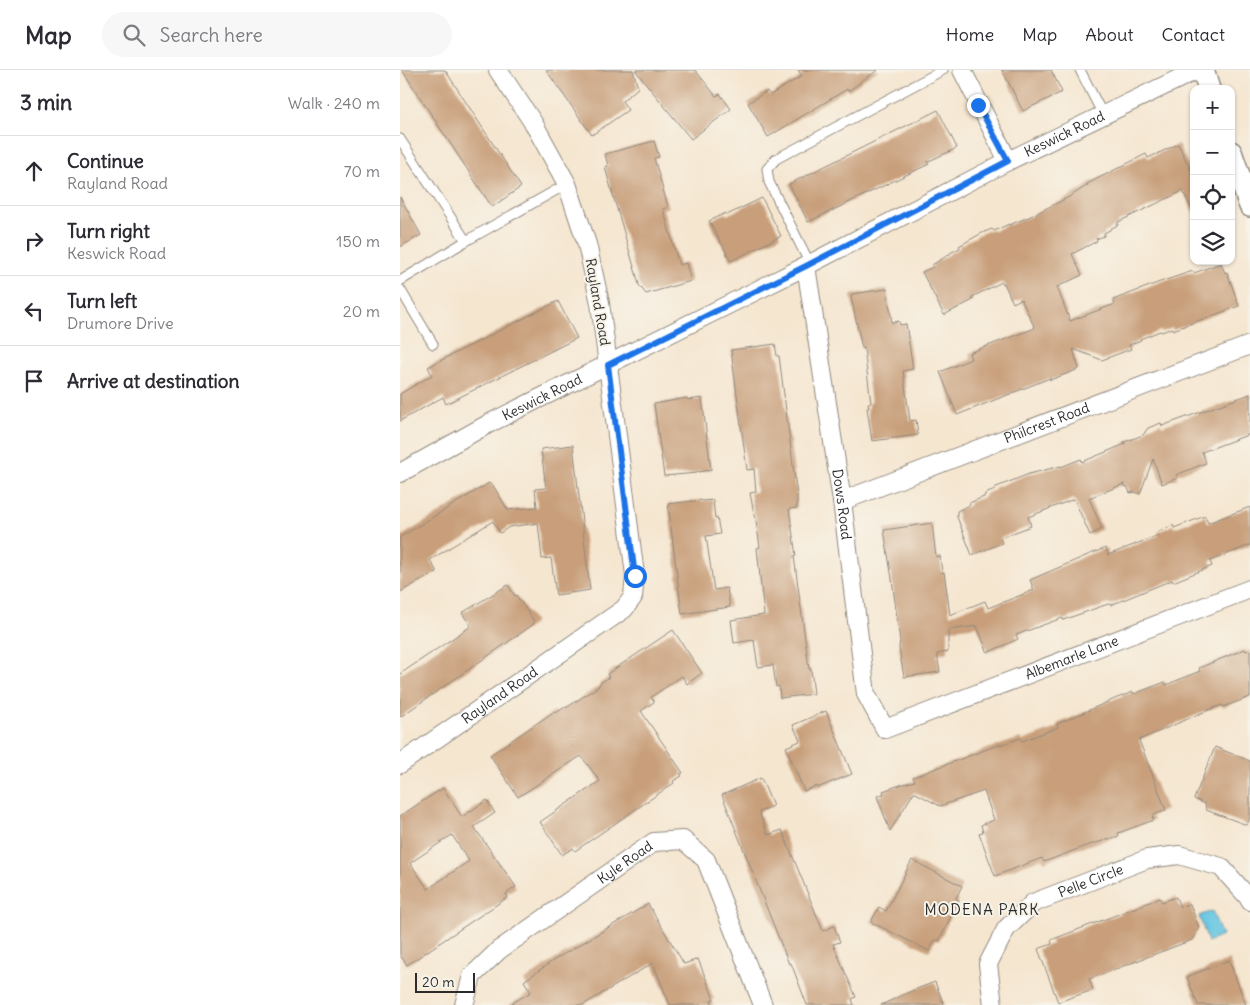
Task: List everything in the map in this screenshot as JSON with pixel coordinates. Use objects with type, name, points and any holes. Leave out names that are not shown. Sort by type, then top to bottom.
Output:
[{"type":"street","name":"Rayland Road","points":[[400,764],[624,609],[633,597],[635,576],[600,303],[587,244],[567,184],[534,124],[498,70]]},
{"type":"street","points":[[962,70],[1008,161]]},
{"type":"street","name":"Keswick Road","points":[[400,473],[490,424],[808,265],[1008,161],[1197,70]]},
{"type":"street","points":[[1203,70],[1208,85]]},
{"type":"street","points":[[1235,163],[1250,206]]},
{"type":"street","name":"Dows Road","points":[[808,265],[842,501],[866,694],[885,729],[894,726]]},
{"type":"street","name":"Philcrest Road","points":[[842,501],[1250,345]]},
{"type":"street","name":"Albemarle Lane","points":[[894,726],[1250,589]]},
{"type":"street","name":"Kyle Road","points":[[464,1005],[472,976],[499,950],[654,842],[683,840],[706,860],[763,1005]]},
{"type":"street","name":"Pelle Circle","points":[[993,1005],[988,964],[1006,929],[1033,903],[1147,859],[1179,855],[1220,867],[1250,901]]},
{"type":"lane","points":[[808,265],[769,182],[768,168],[776,159],[943,70]]},
{"type":"lane","points":[[1080,70],[1103,116]]},
{"type":"lane","points":[[400,139],[466,241]]},
{"type":"lane","points":[[400,281],[567,184]]},
{"type":"lane","points":[[400,288],[433,344]]},
{"type":"water","points":[[1212,911],[1222,936],[1208,942],[1199,916]]},
{"type":"building","points":[[402,70],[445,70],[521,187],[492,207]]},
{"type":"building","points":[[546,70],[633,70],[638,88],[622,101],[628,110],[592,135]]},
{"type":"building","points":[[635,70],[695,70],[716,96],[720,94],[731,109],[691,139]]},
{"type":"building","points":[[798,70],[878,70],[848,91],[847,89],[768,137],[748,103],[767,91],[770,95],[802,76]]},
{"type":"building","points":[[1002,70],[1051,70],[1062,92],[1023,111]]},
{"type":"building","points":[[938,110],[957,148],[927,162],[929,164],[808,222],[789,184]]},
{"type":"building","points":[[654,141],[659,157],[654,158],[668,207],[663,209],[679,265],[686,263],[691,281],[646,294],[639,285],[605,167],[608,166],[605,154]]},
{"type":"building","points":[[1178,144],[1190,169],[1190,206],[1183,191],[1118,222],[1118,225],[1104,233],[1104,236],[1096,239],[1097,241],[1072,254],[1082,275],[1057,287],[1070,321],[1115,304],[1113,300],[1160,282],[1216,265],[1222,265],[1225,273],[1227,272],[1239,306],[1173,330],[1172,328],[1160,331],[1129,345],[1131,349],[1102,360],[1073,349],[1079,369],[1050,380],[1050,378],[957,415],[940,372],[971,359],[969,353],[1035,328],[1021,299],[1013,303],[1002,282],[972,297],[973,300],[944,315],[922,272],[933,267],[932,265],[960,248],[959,246],[982,233],[992,229],[994,231],[1029,217],[1069,197],[1087,184],[1146,154],[1148,158]]},
{"type":"building","points":[[400,197],[421,235],[400,247]]},
{"type":"building","points":[[762,198],[781,236],[731,261],[709,221],[726,213],[727,215]]},
{"type":"building","points":[[887,289],[892,323],[899,321],[900,325],[906,324],[913,369],[903,371],[910,421],[916,420],[918,435],[872,441],[867,408],[869,408],[868,403],[871,403],[864,348],[862,348],[851,297],[852,294]]},
{"type":"building","points":[[558,301],[577,338],[446,404],[443,397],[400,421],[400,394],[432,375],[428,367]]},
{"type":"building","points":[[775,344],[777,356],[779,356],[797,496],[797,508],[789,509],[809,669],[811,669],[814,694],[780,698],[779,686],[776,687],[773,665],[758,667],[754,640],[734,643],[731,620],[764,615],[757,548],[760,547],[750,493],[756,492],[754,469],[747,470],[731,350]]},
{"type":"building","points":[[1250,394],[1250,434],[1202,452],[1206,463],[1176,475],[1178,478],[1162,484],[1153,459],[1140,494],[1130,493],[1124,484],[1089,498],[1102,529],[1090,535],[1074,499],[1028,517],[1031,526],[1000,538],[1002,543],[972,555],[957,517],[957,511],[970,505],[969,503],[984,497],[985,494],[995,490],[994,488],[1029,474],[1061,467],[1081,459],[1082,462],[1143,435],[1148,428],[1161,423],[1162,426]]},
{"type":"building","points":[[687,398],[688,400],[702,398],[711,470],[664,476],[654,404]]},
{"type":"building","points":[[573,445],[590,590],[556,595],[551,558],[542,559],[538,523],[509,527],[500,533],[493,521],[430,560],[437,572],[400,592],[400,537],[489,483],[492,484],[508,510],[537,507],[535,489],[546,488],[541,449]]},
{"type":"building","points":[[713,500],[715,519],[717,518],[720,534],[706,536],[714,590],[727,588],[730,607],[682,614],[668,504]]},
{"type":"building","points":[[1250,507],[1250,545],[1210,561],[1212,566],[1111,605],[1108,604],[1063,620],[1062,618],[1016,635],[1018,639],[989,652],[977,626],[948,630],[948,652],[937,654],[940,672],[904,677],[884,530],[932,523],[936,557],[940,556],[942,573],[944,572],[950,615],[985,601],[988,608],[1034,590],[1030,580],[1106,548],[1108,555],[1159,535],[1158,532],[1173,525],[1174,528],[1205,516],[1208,523]]},
{"type":"building","points":[[508,585],[534,621],[534,624],[400,717],[400,674],[471,626],[462,613]]},
{"type":"building","points":[[673,630],[702,673],[687,684],[682,676],[651,697],[654,702],[641,711],[683,773],[680,774],[682,776],[575,851],[573,848],[562,855],[540,822],[600,781],[581,756],[518,797],[490,755],[555,711],[556,713],[566,708],[599,686],[609,677],[607,674]]},
{"type":"building","points":[[1245,649],[1246,651],[1250,650],[1250,697],[1206,711],[1139,740],[1166,810],[1152,816],[1154,820],[1118,833],[1119,836],[1044,862],[1042,858],[995,876],[979,833],[983,832],[981,825],[994,820],[984,791],[940,806],[914,792],[890,831],[877,796],[884,794],[883,791],[915,781],[913,777],[990,748],[1021,738],[1022,741],[1051,730],[1058,727],[1057,724],[1133,692],[1134,694],[1165,682],[1166,685],[1200,671],[1199,668]]},
{"type":"building","points":[[826,711],[852,774],[817,788],[817,786],[804,791],[786,747],[800,741],[793,725]]},
{"type":"building","points":[[1215,747],[1250,761],[1250,817],[1247,825],[1206,810],[1205,804],[1194,799]]},
{"type":"building","points":[[761,778],[773,806],[759,812],[768,835],[782,830],[823,931],[834,926],[840,942],[833,944],[856,997],[852,999],[854,1005],[807,1005],[791,963],[789,964],[722,795]]},
{"type":"building","points":[[443,788],[462,817],[487,800],[495,813],[474,827],[516,887],[506,894],[508,897],[407,965],[400,955],[400,816]],"holes":[[[452,835],[469,861],[428,889],[410,863]]]},
{"type":"building","points":[[912,860],[962,886],[956,898],[959,900],[939,941],[935,940],[929,951],[871,922],[879,907],[886,911]]},
{"type":"building","points":[[1176,897],[1180,907],[1190,904],[1199,928],[1192,940],[1089,979],[1093,990],[1058,1002],[1038,949],[1052,944],[1051,940],[1160,898],[1162,902]]},
{"type":"building","points":[[648,904],[684,964],[698,959],[714,999],[711,1000],[713,1005],[670,1005],[653,963],[583,1005],[509,1005],[531,992],[524,981],[554,960]]},
{"type":"building","points":[[1229,960],[1246,1005],[1198,1005],[1187,977]]},
{"type":"building","points":[[935,982],[944,1005],[881,1005],[914,990]]},
{"type":"district","name":"MODENA PARK","points":[[982,909]]},
{"type":"route","points":[[635,576],[608,365],[806,266],[1008,161],[978,105]]}]
